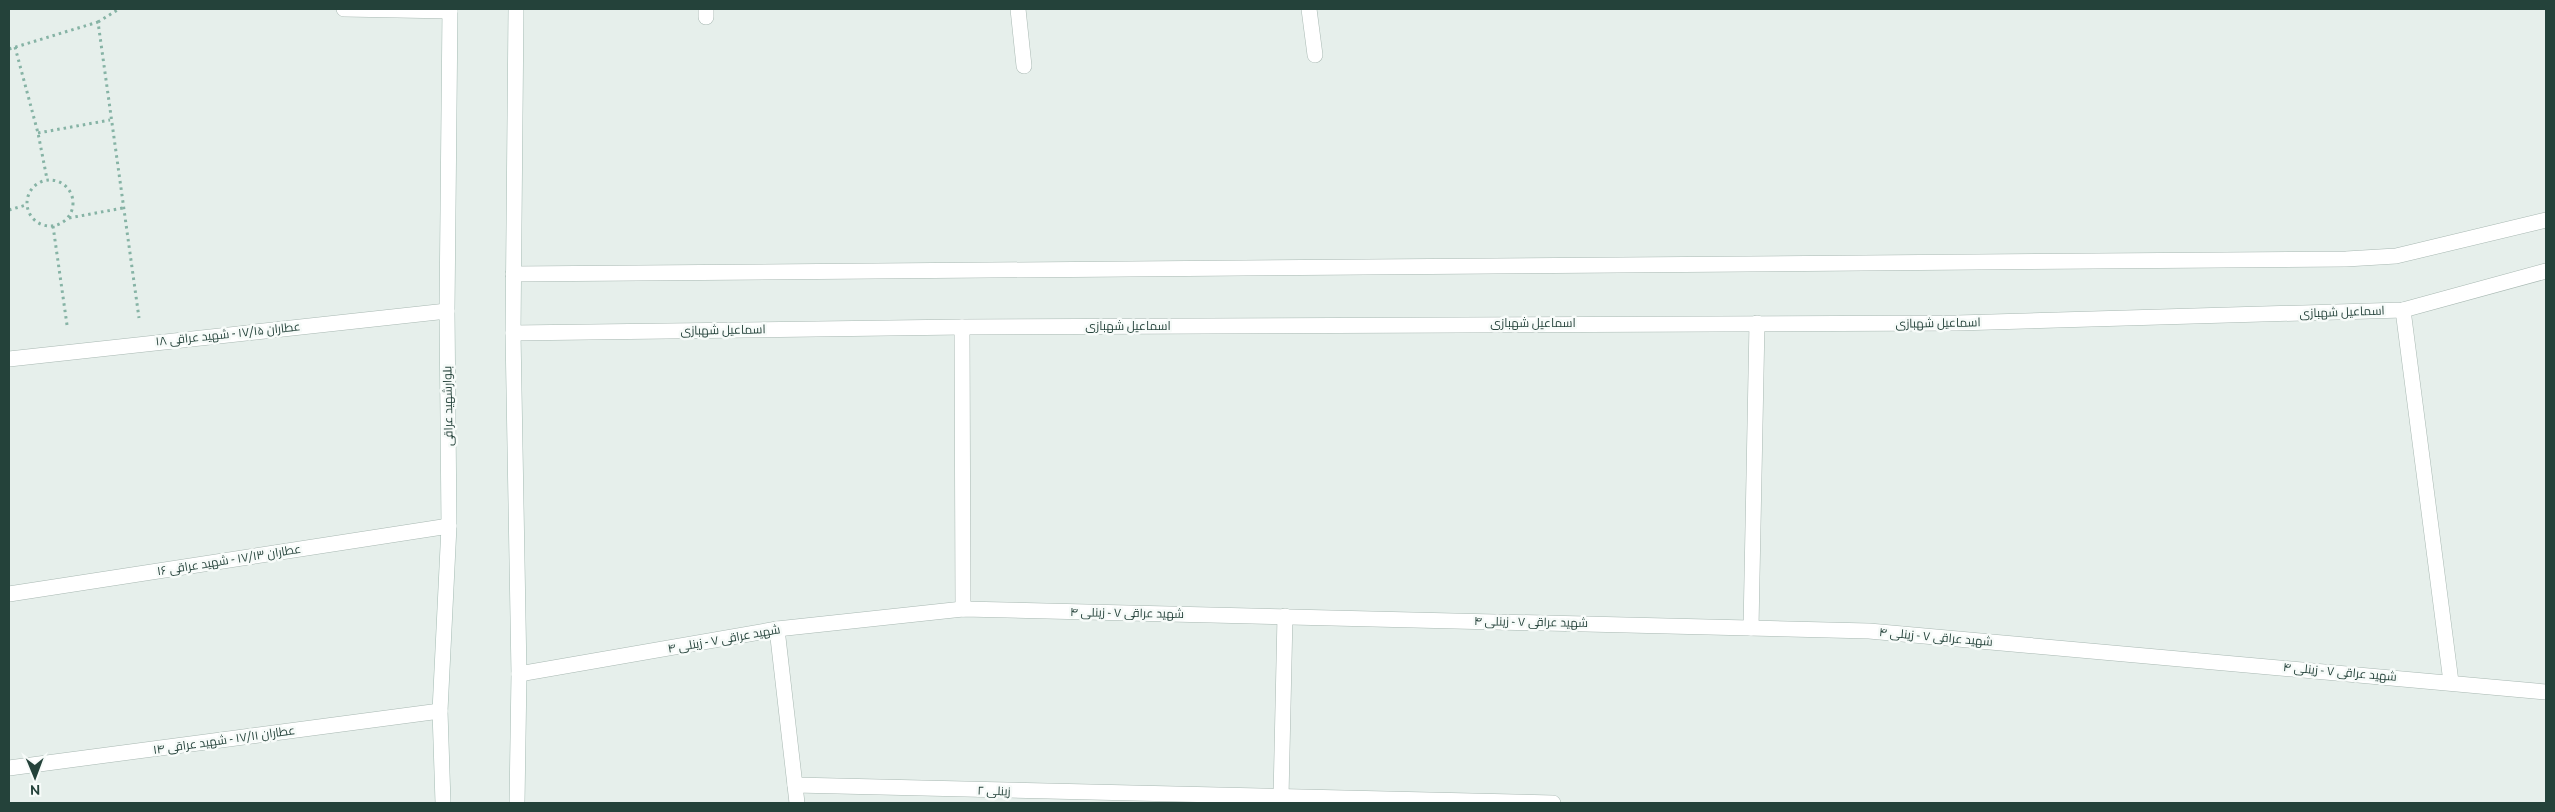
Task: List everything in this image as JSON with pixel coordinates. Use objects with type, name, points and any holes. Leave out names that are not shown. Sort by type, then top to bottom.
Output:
[{"type":"street","points":[[344,9],[450,10]]},
{"type":"street","points":[[516,9],[513,333],[519,674],[517,803]]},
{"type":"street","points":[[1018,9],[1024,66]]},
{"type":"street","points":[[1309,9],[1315,55]]},
{"type":"street","name":"بلوارشهید عراقی","points":[[443,803],[440,711],[449,526],[447,310],[450,10]]},
{"type":"street","points":[[514,274],[2346,259],[2396,256],[2546,220]]},
{"type":"street","name":"اسماعیل شهبازی","points":[[513,333],[962,327],[1957,323],[2403,310],[2546,271]]},
{"type":"street","name":"عطاران ۱۷/۱۵ - شهید عراقی ۱۸","points":[[9,359],[447,310]]},
{"type":"street","points":[[2403,310],[2452,682]]},
{"type":"street","points":[[1751,628],[1757,323]]},
{"type":"street","points":[[962,327],[963,609]]},
{"type":"street","name":"عطاران ۱۷/۱۳ - شهید عراقی ۱۶","points":[[9,594],[449,526]]},
{"type":"street","name":"شهید عراقی ۷ - زینلی ۴","points":[[519,674],[777,629],[963,609],[1869,631],[2452,682],[2546,692]]},
{"type":"street","points":[[1280,797],[1285,616]]},
{"type":"street","points":[[777,629],[797,803]]},
{"type":"street","name":"عطاران ۱۷/۱۱ - شهید عراقی ۱۴","points":[[9,768],[440,711]]},
{"type":"street","name":"زینلی ۲","points":[[795,785],[1553,803]]},
{"type":"path","points":[[9,49],[98,22],[119,9]]},
{"type":"path","points":[[98,22],[142,343]]},
{"type":"path","points":[[15,47],[38,133],[47,179]]},
{"type":"path","points":[[38,133],[110,120]]},
{"type":"path","points":[[69,218],[74,200],[65,184],[47,179],[31,188],[26,206],[35,222],[53,226],[69,218],[123,208]]},
{"type":"path","points":[[9,210],[26,206]]},
{"type":"path","points":[[53,226],[71,353]]}]
